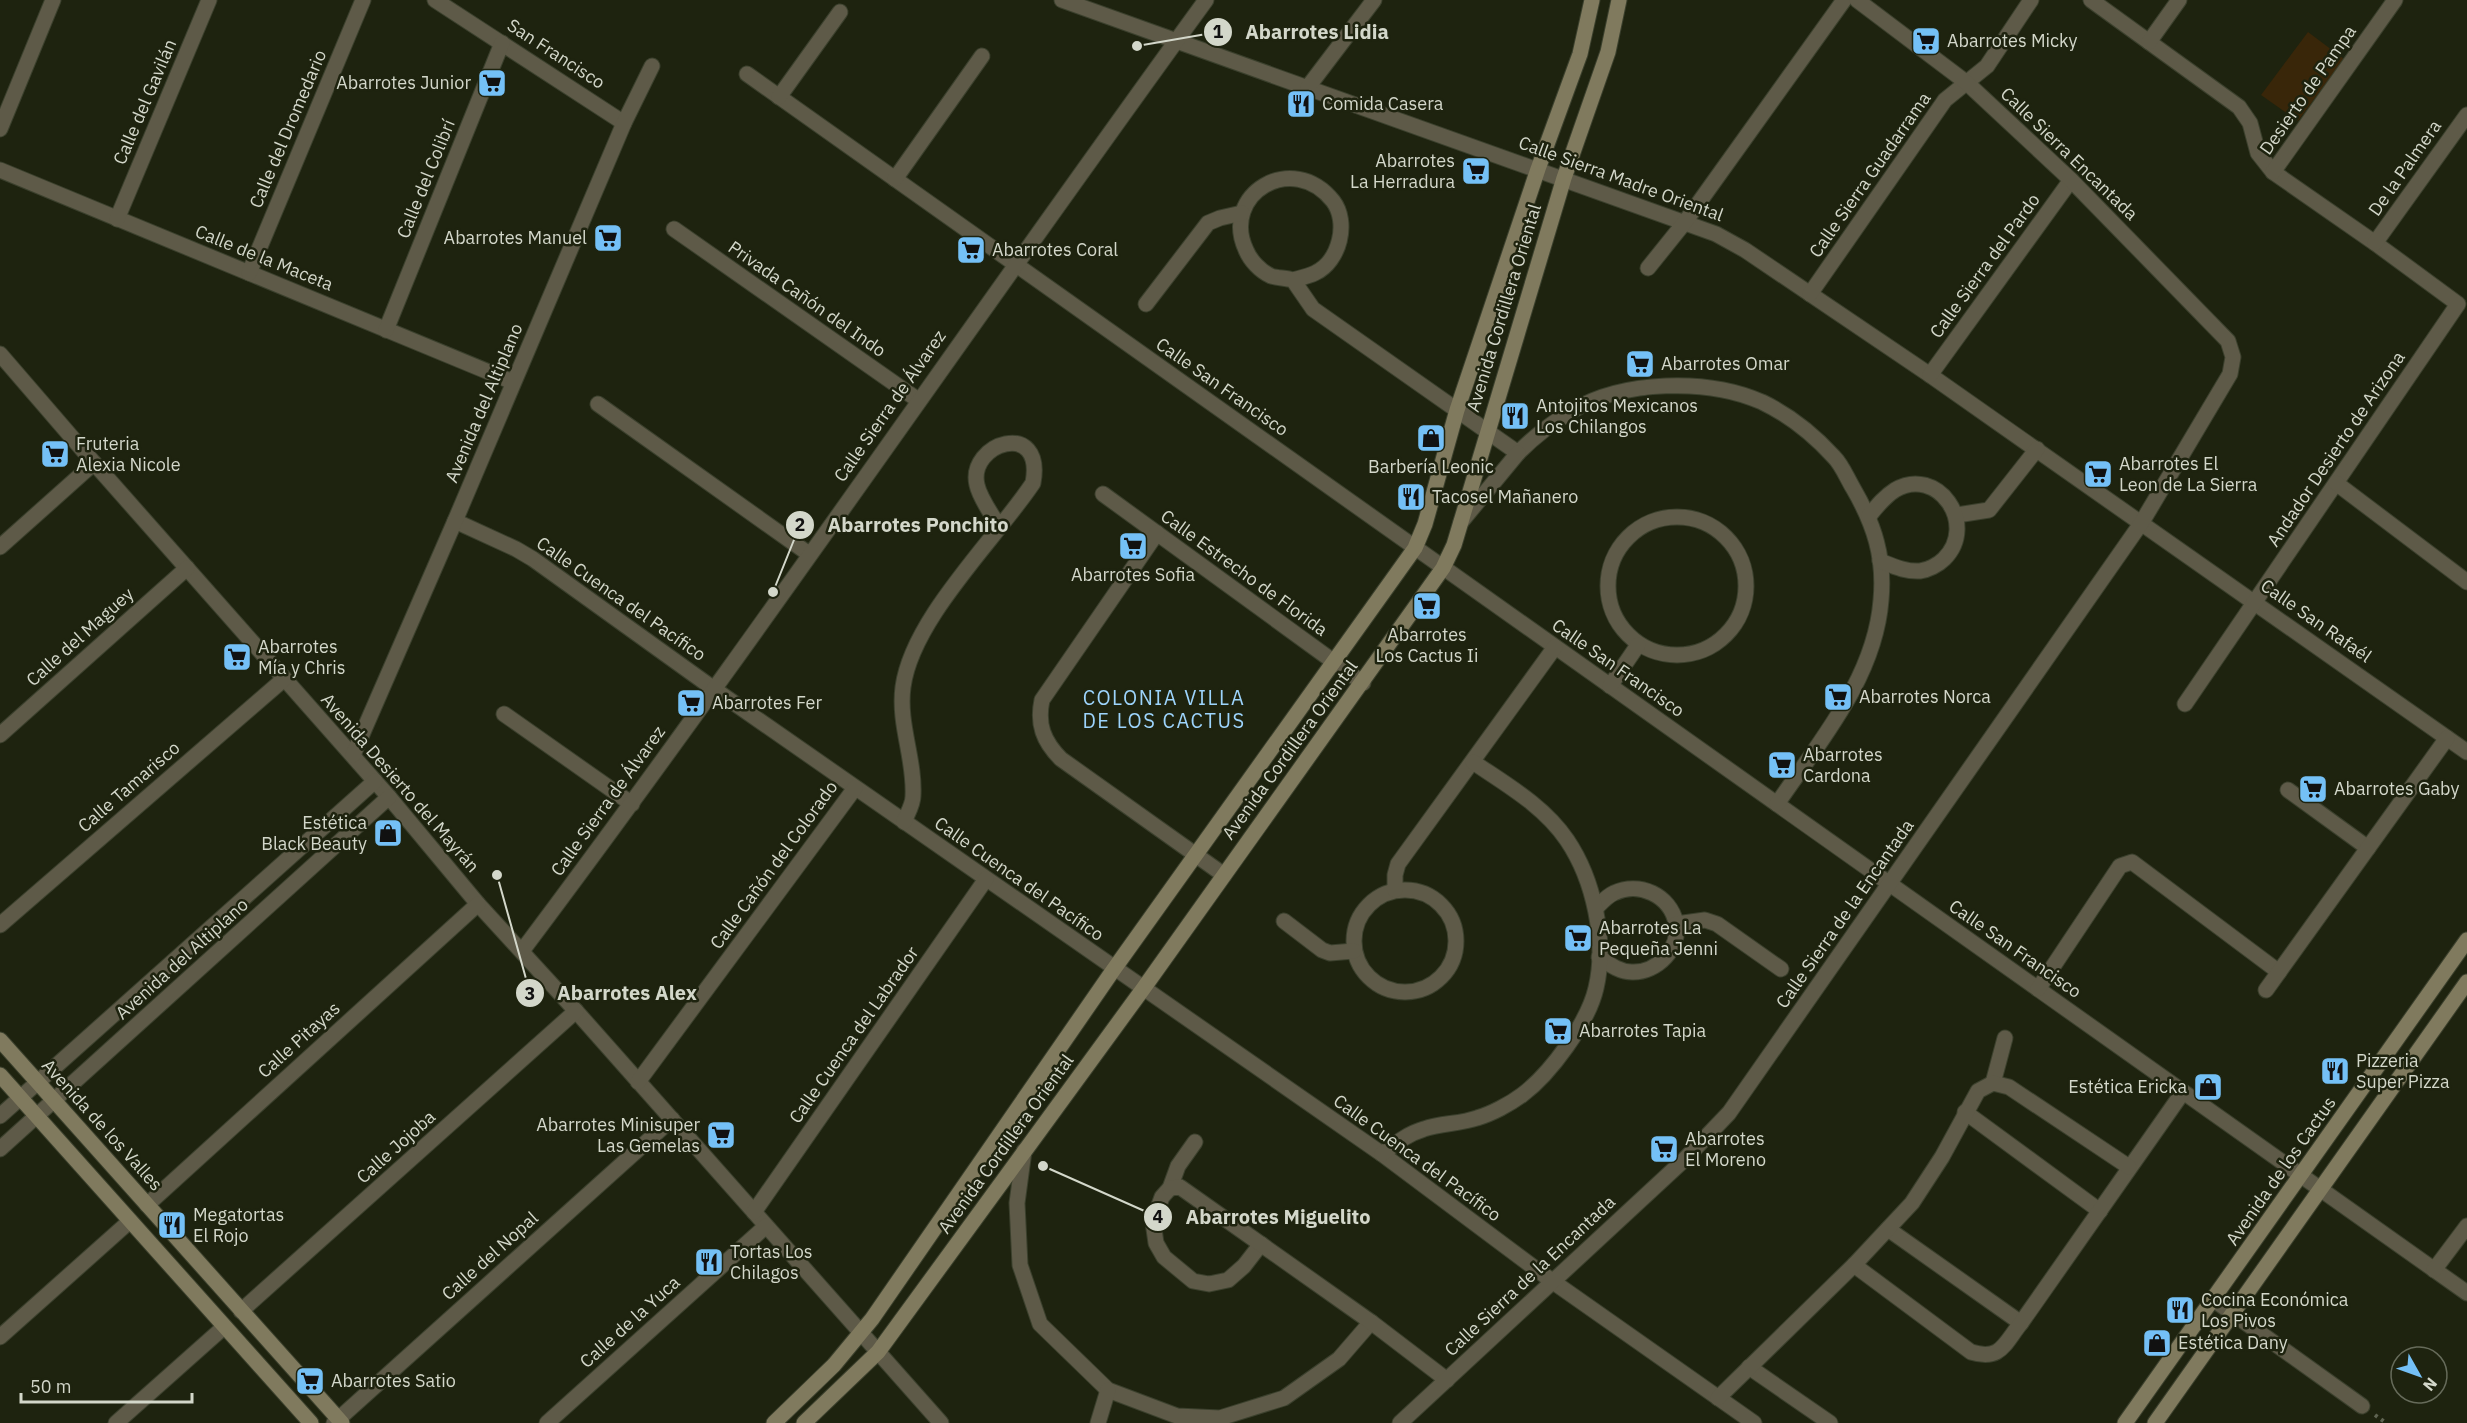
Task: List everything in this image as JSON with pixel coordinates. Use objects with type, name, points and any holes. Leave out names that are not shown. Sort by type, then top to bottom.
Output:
[{"type":"street","points":[[0,129],[53,0]]},
{"type":"street","name":"Calle del Gavilán","points":[[117,219],[209,0]]},
{"type":"street","name":"Calle del Dromedario","points":[[249,273],[363,0]]},
{"type":"street","name":"San Francisco","points":[[435,0],[624,123]]},
{"type":"street","name":"Calle Sierra Madre Oriental","points":[[1062,0],[1716,234],[1745,250],[1930,375],[2142,522]]},
{"type":"street","name":"Calle Sierra de Álvarez","points":[[522,951],[632,804],[1015,264],[1206,0]]},
{"type":"street","points":[[1308,87],[1374,0]]},
{"type":"street","name":"Avenida Cordillera Oriental","points":[[774,1423],[834,1365],[861,1334],[1114,969],[1335,663],[1415,548],[1425,524],[1457,410],[1538,169],[1580,54],[1592,0]]},
{"type":"street","name":"Avenida Cordillera Oriental","points":[[804,1423],[878,1352],[1143,989],[1443,568],[1454,545],[1564,178],[1608,52],[1619,0]]},
{"type":"street","points":[[1648,268],[1685,222],[1844,0]]},
{"type":"street","name":"Calle Sierra Encantada","points":[[1857,0],[1967,83],[2071,180],[2228,341],[2233,357]]},
{"type":"street","name":"Calle Sierra Guadarrama","points":[[1810,294],[1945,100],[1987,66],[2031,0]]},
{"type":"street","points":[[2091,0],[2240,107],[2250,123],[2258,153],[2273,172],[2375,243]]},
{"type":"street","points":[[2149,42],[2180,0]]},
{"type":"street","name":"Desierto de Pampa","points":[[2273,172],[2395,0]]},
{"type":"street","points":[[779,97],[840,12]]},
{"type":"street","name":"Calle del Colibrí","points":[[386,330],[502,43]]},
{"type":"street","points":[[895,179],[982,57]]},
{"type":"street","name":"Avenida del Altiplano","points":[[352,755],[455,521],[624,123],[652,66]]},
{"type":"street","name":"Calle San Francisco","points":[[747,74],[2467,1293]]},
{"type":"street","name":"De la Palmera","points":[[2375,243],[2467,115]]},
{"type":"street","name":"Calle de la Maceta","points":[[0,170],[513,382]]},
{"type":"street","points":[[1300,178],[1322,188],[1337,207],[1342,232],[1334,255],[1317,272],[1293,280],[1269,275],[1250,260],[1240,238],[1242,213],[1255,192],[1275,180],[1300,178]]},
{"type":"street","name":"Calle Sierra del Pardo","points":[[1930,375],[2071,180]]},
{"type":"street","points":[[1146,304],[1208,223],[1242,213]]},
{"type":"street","name":"Privada Cañón del Indo","points":[[674,229],[918,400]]},
{"type":"street","name":"Andador Desierto de Arizona","points":[[2185,704],[2458,304],[2375,243]]},
{"type":"street","points":[[1293,280],[1313,309],[1518,453]]},
{"type":"street","name":"Avenida Desierto del Mayrán","points":[[0,354],[389,797],[478,904],[576,1011],[940,1423]]},
{"type":"street","name":"Calle Sierra de la Encantada","points":[[1400,1423],[1685,1159],[1730,1113],[2142,522],[2230,374],[2233,357]]},
{"type":"street","points":[[1460,522],[1518,453],[1533,439],[1574,410],[1618,392],[1669,386],[1723,390],[1762,403],[1807,430],[1836,458],[1869,516],[1880,561],[1881,599],[1875,639],[1857,684],[1777,804]]},
{"type":"street","points":[[598,404],[809,554]]},
{"type":"street","points":[[904,822],[913,799],[913,779],[901,717],[903,686],[912,653],[928,623],[1033,483],[1035,468],[1033,456],[1020,445],[1003,442],[989,451],[978,468],[977,485],[999,526]]},
{"type":"street","points":[[1957,516],[1989,510],[2037,449]]},
{"type":"street","points":[[0,547],[94,463]]},
{"type":"street","points":[[2336,483],[2467,582]]},
{"type":"street","points":[[1869,516],[1882,500],[1897,489],[1915,485],[1933,488],[1948,500],[1957,516],[1958,534],[1952,551],[1939,564],[1922,571],[1903,570],[1880,561]]},
{"type":"street","name":"Calle Estrecho de Florida","points":[[1103,494],[1362,682]]},
{"type":"street","points":[[1690,517],[1715,527],[1735,546],[1745,572],[1745,599],[1735,624],[1716,644],[1691,654],[1663,655],[1638,645],[1619,625],[1608,600],[1608,573],[1619,548],[1638,528],[1663,518],[1690,517]]},
{"type":"street","name":"Calle Cuenca del Pacífico","points":[[455,521],[516,549],[533,560],[855,788],[1382,1155],[1552,1281],[1754,1423]]},
{"type":"street","name":"Calle San Rafaél","points":[[2142,522],[2467,752]]},
{"type":"street","points":[[1157,533],[1042,700],[1039,715],[1042,732],[1049,748],[1061,759],[1224,875]]},
{"type":"street","name":"Calle del Maguey","points":[[0,735],[187,568]]},
{"type":"street","points":[[1610,686],[1638,645]]},
{"type":"street","points":[[1395,890],[1398,864],[1555,646]]},
{"type":"street","name":"Calle Tamarisco","points":[[0,925],[284,679]]},
{"type":"street","points":[[504,714],[632,804]]},
{"type":"street","points":[[2266,990],[2447,738]]},
{"type":"street","points":[[1382,1155],[1402,1138],[1424,1128],[1479,1118],[1521,1095],[1553,1064],[1580,1027],[1596,989],[1599,957],[1596,908],[1587,877],[1566,839],[1529,800],[1473,762]]},
{"type":"street","name":"Avenida del Altiplano","points":[[0,1116],[375,781]]},
{"type":"street","name":"Calle Cañón del Colorado","points":[[638,1082],[855,788]]},
{"type":"street","points":[[2288,790],[2368,848]]},
{"type":"street","name":"Avenida del Altiplano","points":[[0,1149],[389,797]]},
{"type":"street","points":[[2038,989],[2120,866],[2132,862],[2279,972]]},
{"type":"street","name":"Calle Cuenca del Labrador","points":[[754,1212],[986,879]]},
{"type":"street","points":[[1596,908],[1613,893],[1633,888],[1652,892],[1668,905],[1676,924],[1675,942],[1666,958],[1651,969],[1633,972],[1615,968],[1599,957]]},
{"type":"street","points":[[1395,890],[1416,890],[1434,897],[1448,912],[1456,930],[1456,951],[1448,970],[1434,984],[1415,992],[1395,992],[1376,984],[1362,970],[1354,951],[1354,931],[1362,912],[1377,897],[1395,890]]},
{"type":"street","name":"Calle Pitayas","points":[[147,1205],[478,904]]},
{"type":"street","points":[[1676,924],[1705,920],[1717,924],[1781,969]]},
{"type":"street","points":[[1284,921],[1322,950],[1330,953],[1354,951]]},
{"type":"street","name":"Avenida de los Cactus","points":[[2125,1423],[2467,940]]},
{"type":"street","points":[[2155,1423],[2467,982]]},
{"type":"street","name":"Calle Jojoba","points":[[241,1311],[576,1011]]},
{"type":"street","points":[[1993,1083],[2005,1038]]},
{"type":"street","name":"Avenida de los Valles","points":[[0,1040],[338,1422]]},
{"type":"street","points":[[0,1075],[311,1423]]},
{"type":"street","points":[[1718,1398],[1854,1265],[1912,1203],[1978,1091],[1993,1083],[2009,1087],[2129,1167]]},
{"type":"street","points":[[1854,1265],[1971,1352],[1985,1356],[1997,1353],[2021,1323],[2183,1092]]},
{"type":"street","points":[[1965,1112],[2100,1211]]},
{"type":"street","name":"Calle del Nopal","points":[[338,1422],[672,1119]]},
{"type":"street","points":[[1195,1142],[1178,1166],[1170,1188],[1162,1197],[1153,1222],[1156,1243],[1164,1257],[1193,1281],[1209,1284],[1228,1280],[1261,1244]]},
{"type":"street","points":[[1024,1151],[1017,1203],[1020,1265],[1040,1324],[1108,1390],[1176,1419],[1220,1418],[1284,1398],[1340,1359],[1371,1322]]},
{"type":"street","points":[[1170,1188],[1180,1187],[1371,1322],[1447,1380]]},
{"type":"street","points":[[0,1337],[130,1221]]},
{"type":"street","name":"Calle de la Yuca","points":[[548,1423],[766,1226]]},
{"type":"street","points":[[2434,1270],[2467,1226]]},
{"type":"street","points":[[1888,1229],[2021,1323]]},
{"type":"street","points":[[2214,1300],[2362,1406]]},
{"type":"street","points":[[116,1423],[224,1327]]},
{"type":"street","points":[[1749,1367],[1830,1423]]},
{"type":"street","points":[[1098,1423],[1108,1390]]},
{"type":"shaded area","points":[[2308,32],[2344,59],[2298,121],[2261,95]]},
{"type":"place","name":"Abarrotes Micky","points":[[1926,41]]},
{"type":"place","name":"Abarrotes Lidia","points":[[1137,46]]},
{"type":"place","name":"Abarrotes Junior","points":[[492,83]]},
{"type":"place","name":"Comida Casera","points":[[1301,104]]},
{"type":"place","name":"Abarrotes La Herradura","points":[[1476,171]]},
{"type":"place","name":"Abarrotes Manuel","points":[[608,238]]},
{"type":"place","name":"Abarrotes Coral","points":[[971,250]]},
{"type":"place","name":"Abarrotes Omar","points":[[1640,364]]},
{"type":"place","name":"Antojitos Mexicanos Los Chilangos","points":[[1515,416]]},
{"type":"place","name":"Barbería Leonic","points":[[1431,438]]},
{"type":"place","name":"Fruteria Alexia Nicole","points":[[55,454]]},
{"type":"place","name":"Abarrotes El Leon de La Sierra","points":[[2098,474]]},
{"type":"place","name":"Tacosel Mañanero","points":[[1411,497]]},
{"type":"place","name":"Abarrotes Sofia","points":[[1133,546]]},
{"type":"place","name":"Abarrotes Ponchito","points":[[773,592]]},
{"type":"place","name":"Abarrotes Los Cactus Ii","points":[[1427,606]]},
{"type":"place","name":"Abarrotes Mía y Chris","points":[[237,657]]},
{"type":"place","name":"Abarrotes Norca","points":[[1838,697]]},
{"type":"place","name":"Abarrotes Fer","points":[[691,703]]},
{"type":"place","name":"Abarrotes Cardona","points":[[1782,765]]},
{"type":"place","name":"Abarrotes Gaby","points":[[2313,789]]},
{"type":"place","name":"Estética Black Beauty","points":[[388,833]]},
{"type":"place","name":"Abarrotes Alex","points":[[497,875]]},
{"type":"place","name":"Abarrotes La Pequeña Jenni","points":[[1578,938]]},
{"type":"place","name":"Abarrotes Tapia","points":[[1558,1031]]},
{"type":"place","name":"Pizzeria Super Pizza","points":[[2335,1071]]},
{"type":"place","name":"Estética Ericka","points":[[2208,1087]]},
{"type":"place","name":"Abarrotes Minisuper Las Gemelas","points":[[721,1135]]},
{"type":"place","name":"Abarrotes El Moreno","points":[[1664,1149]]},
{"type":"place","name":"Abarrotes Miguelito","points":[[1043,1166]]},
{"type":"place","name":"Megatortas El Rojo","points":[[172,1225]]},
{"type":"place","name":"Tortas Los Chilagos","points":[[709,1262]]},
{"type":"place","name":"Cocina Económica Los Pivos","points":[[2180,1310]]},
{"type":"place","name":"Estética Dany","points":[[2157,1343]]},
{"type":"place","name":"Abarrotes Satio","points":[[310,1381]]},
{"type":"district","name":"COLONIA VILLA DE LOS CACTUS","points":[[1164,710]]}]
